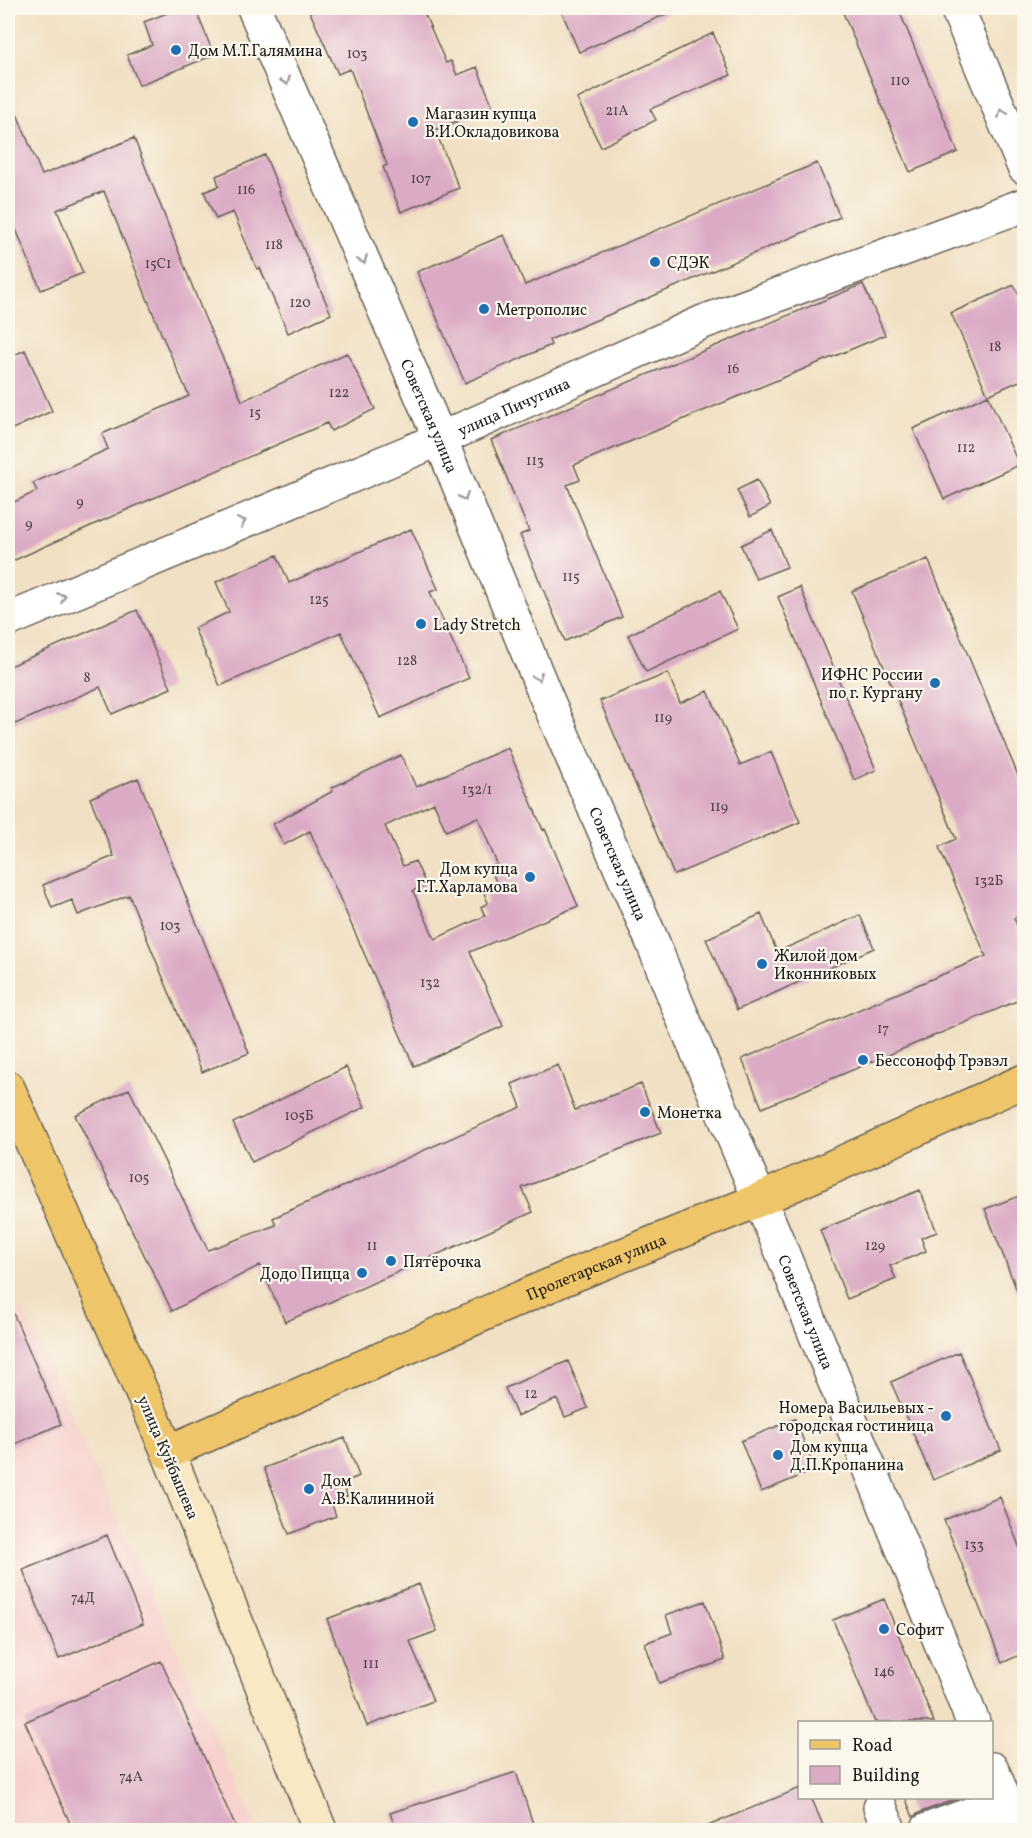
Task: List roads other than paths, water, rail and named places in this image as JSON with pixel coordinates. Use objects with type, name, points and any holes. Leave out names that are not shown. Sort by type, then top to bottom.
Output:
[{"type":"main road","name":"Пролетарская улица","points":[[168,1452],[564,1279],[761,1199],[1024,1081]]},
{"type":"main road","name":"улица Куйбышева","points":[[8,1088],[168,1452],[320,1830]]},
{"type":"street","name":"Советская улица","points":[[254,8],[440,440],[544,692],[654,943],[677,1004],[761,1199],[973,1721]]},
{"type":"street","points":[[957,8],[1024,166]]},
{"type":"street","name":"улица Пичугина","points":[[8,620],[440,440],[703,322],[1024,205]]},
{"type":"street","points":[[927,1830],[1010,1816],[993,1772]]},
{"type":"place","name":"Дом М.Т.Галямина","points":[[176,50]]},
{"type":"place","name":"Магазин купца В.И.Окладовикова","points":[[413,122]]},
{"type":"place","name":"СДЭК","points":[[655,262]]},
{"type":"place","name":"Метрополис","points":[[484,309]]},
{"type":"place","name":"Lady Stretch","points":[[421,624]]},
{"type":"place","name":"ИФНС России по г. Кургану","points":[[935,683]]},
{"type":"place","name":"Дом купца Г.Т.Харламова","points":[[530,877]]},
{"type":"place","name":"Жилой дом Иконниковых","points":[[762,964]]},
{"type":"place","name":"Бессонофф Трэвэл","points":[[863,1060]]},
{"type":"place","name":"Монетка","points":[[645,1112]]},
{"type":"place","name":"Пятёрочка","points":[[391,1261]]},
{"type":"place","name":"Додо Пицца","points":[[362,1273]]},
{"type":"place","name":"Номера Васильевых - городская гостиница","points":[[946,1416]]},
{"type":"place","name":"Дом купца Д.П.Кропанина","points":[[778,1455]]},
{"type":"place","name":"Дом А.В.Калининой","points":[[309,1489]]},
{"type":"place","name":"Софит","points":[[884,1629]]}]
